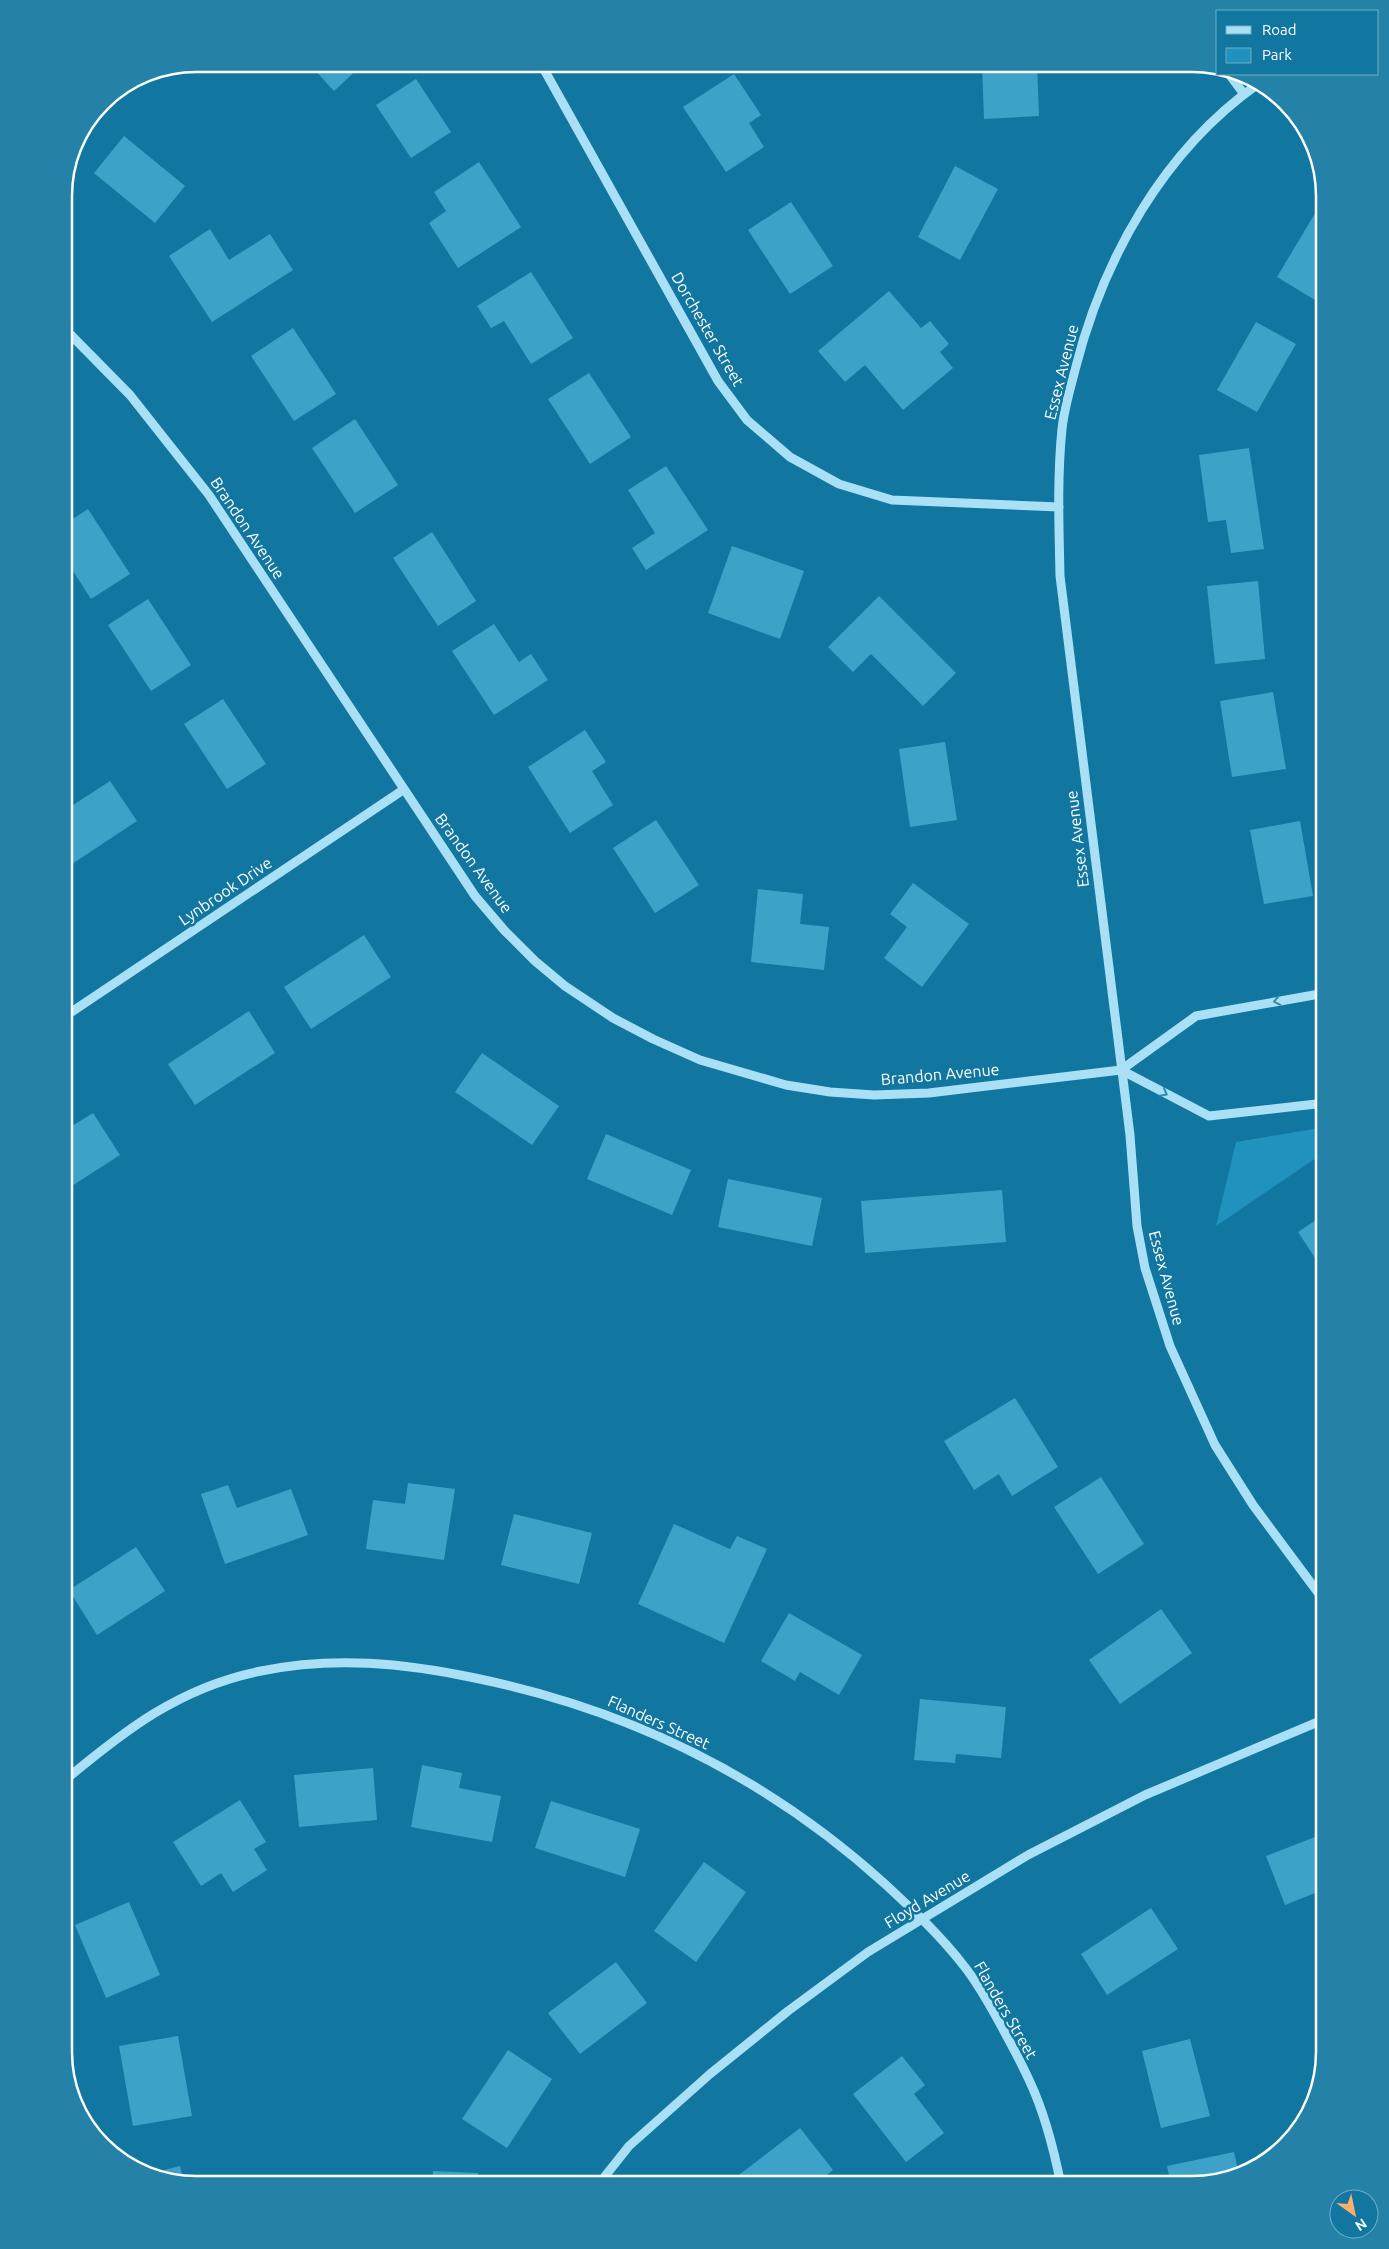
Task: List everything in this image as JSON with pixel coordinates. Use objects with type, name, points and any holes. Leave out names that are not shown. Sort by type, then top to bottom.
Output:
[{"type":"street","name":"Dorchester Street","points":[[546,73],[718,381],[747,420],[790,457],[839,484],[892,500],[1059,507]]},
{"type":"street","points":[[1233,79],[1244,94]]},
{"type":"street","name":"Essex Avenue","points":[[1252,88],[1195,139],[1171,168],[1133,224],[1105,279],[1083,338],[1066,404],[1062,429],[1059,507],[1060,576],[1130,1135],[1137,1226],[1145,1268],[1170,1346],[1215,1445],[1252,1505],[1316,1590]]},
{"type":"street","name":"Brandon Avenue","points":[[73,337],[130,395],[209,495],[475,896],[504,930],[535,961],[565,986],[613,1018],[653,1039],[700,1060],[786,1085],[874,1095],[929,1093],[1121,1070]]},
{"type":"street","name":"Lynbrook Drive","points":[[73,1011],[403,790]]},
{"type":"street","points":[[1316,995],[1196,1016],[1121,1070],[1209,1116],[1316,1105]]},
{"type":"street","name":"Flanders Street","points":[[73,1774],[143,1719],[176,1701],[217,1683],[260,1671],[310,1664],[361,1662],[430,1668],[517,1686],[596,1710],[687,1748],[740,1776],[809,1821],[865,1866],[923,1919],[964,1966],[987,2000],[1031,2083],[1054,2149],[1058,2176]]},
{"type":"street","name":"Floyd Avenue","points":[[605,2176],[629,2146],[717,2069],[788,2011],[868,1952],[1028,1855],[1145,1795],[1316,1723]]},
{"type":"green space","points":[[1316,1129],[1316,1158],[1216,1226],[1236,1142]]},
{"type":"building","points":[[317,73],[353,73],[334,91]]},
{"type":"building","points":[[982,73],[1037,73],[1039,116],[984,119]]},
{"type":"building","points":[[734,74],[761,115],[749,123],[764,147],[726,172],[683,107]]},
{"type":"building","points":[[416,79],[451,132],[411,158],[376,105]]},
{"type":"building","points":[[124,136],[185,186],[155,223],[94,173]]},
{"type":"building","points":[[479,162],[521,227],[458,268],[429,223],[446,211],[434,192]]},
{"type":"building","points":[[955,166],[998,189],[960,260],[918,237]]},
{"type":"building","points":[[791,202],[833,266],[790,294],[748,230]]},
{"type":"building","points":[[1316,212],[1316,301],[1277,277]]},
{"type":"building","points":[[210,229],[229,260],[270,234],[293,270],[212,322],[169,256]]},
{"type":"building","points":[[531,272],[573,338],[531,364],[504,321],[491,328],[477,306]]},
{"type":"building","points":[[889,291],[921,328],[930,321],[949,344],[940,352],[953,368],[903,410],[865,365],[845,382],[818,351]]},
{"type":"building","points":[[1256,322],[1296,344],[1257,412],[1217,390]]},
{"type":"building","points":[[293,328],[336,394],[294,421],[251,356]]},
{"type":"building","points":[[589,373],[631,437],[590,464],[548,399]]},
{"type":"building","points":[[355,419],[398,485],[355,513],[312,448]]},
{"type":"building","points":[[1249,448],[1264,549],[1231,553],[1226,520],[1208,522],[1199,455]]},
{"type":"building","points":[[666,466],[708,530],[646,570],[632,548],[655,533],[628,490]]},
{"type":"building","points":[[88,509],[130,574],[91,599],[73,571],[73,519]]},
{"type":"building","points":[[432,532],[476,601],[438,626],[393,558]]},
{"type":"building","points":[[732,546],[804,571],[780,639],[708,613]]},
{"type":"building","points":[[1258,581],[1265,659],[1215,664],[1207,586]]},
{"type":"building","points":[[879,596],[956,673],[923,706],[871,654],[853,672],[828,647]]},
{"type":"building","points":[[148,599],[191,665],[151,691],[108,625]]},
{"type":"building","points":[[494,624],[519,662],[531,654],[548,680],[494,715],[452,651]]},
{"type":"building","points":[[1273,692],[1286,769],[1232,777],[1220,701]]},
{"type":"building","points":[[223,699],[266,764],[227,789],[184,724]]},
{"type":"building","points":[[585,730],[606,762],[592,771],[613,805],[570,833],[528,767]]},
{"type":"building","points":[[945,742],[957,820],[910,827],[899,749]]},
{"type":"building","points":[[110,781],[137,821],[73,863],[73,805]]},
{"type":"building","points":[[656,820],[699,885],[655,913],[613,848]]},
{"type":"building","points":[[1300,821],[1313,896],[1264,904],[1250,830]]},
{"type":"building","points":[[913,883],[969,924],[922,987],[884,958],[907,927],[890,914]]},
{"type":"building","points":[[758,889],[803,894],[800,924],[829,927],[824,970],[751,962]]},
{"type":"building","points":[[364,935],[391,977],[311,1029],[284,987]]},
{"type":"building","points":[[249,1011],[275,1053],[195,1105],[168,1064]]},
{"type":"building","points":[[482,1053],[559,1106],[532,1145],[455,1092]]},
{"type":"building","points":[[93,1113],[120,1155],[73,1185],[73,1125]]},
{"type":"building","points":[[606,1134],[691,1170],[672,1215],[587,1179]]},
{"type":"building","points":[[728,1179],[822,1198],[812,1246],[718,1227]]},
{"type":"building","points":[[1002,1190],[1006,1242],[865,1253],[861,1201]]},
{"type":"building","points":[[1316,1220],[1316,1259],[1298,1232]]},
{"type":"building","points":[[1015,1398],[1058,1467],[1012,1496],[999,1474],[974,1490],[944,1441]]},
{"type":"building","points":[[1101,1477],[1144,1544],[1098,1574],[1054,1507]]},
{"type":"building","points":[[408,1483],[455,1489],[444,1560],[366,1549],[373,1500],[405,1504]]},
{"type":"building","points":[[228,1485],[237,1508],[291,1489],[308,1535],[225,1564],[201,1494]]},
{"type":"building","points":[[514,1514],[592,1533],[579,1584],[501,1565]]},
{"type":"building","points":[[674,1524],[730,1549],[737,1536],[767,1549],[724,1643],[638,1604]]},
{"type":"building","points":[[136,1547],[165,1591],[97,1635],[73,1596],[73,1587]]},
{"type":"building","points":[[1161,1609],[1192,1653],[1120,1704],[1089,1660]]},
{"type":"building","points":[[789,1613],[862,1655],[839,1695],[800,1672],[795,1681],[761,1661]]},
{"type":"building","points":[[920,1699],[1006,1707],[1001,1758],[956,1754],[955,1763],[914,1760]]},
{"type":"building","points":[[422,1765],[462,1773],[459,1788],[501,1796],[492,1842],[411,1827]]},
{"type":"building","points":[[373,1768],[377,1820],[299,1827],[294,1775]]},
{"type":"building","points":[[240,1800],[266,1842],[254,1849],[267,1870],[233,1892],[221,1873],[201,1886],[173,1842]]},
{"type":"building","points":[[551,1801],[640,1829],[625,1877],[535,1848]]},
{"type":"building","points":[[1316,1837],[1316,1893],[1285,1905],[1266,1856]]},
{"type":"building","points":[[704,1862],[746,1892],[696,1962],[654,1931]]},
{"type":"building","points":[[129,1902],[160,1975],[106,1998],[75,1925]]},
{"type":"building","points":[[1151,1908],[1178,1949],[1107,1995],[1081,1954]]},
{"type":"building","points":[[616,1962],[647,2003],[580,2054],[548,2013]]},
{"type":"building","points":[[178,2036],[192,2116],[133,2126],[119,2046]]},
{"type":"building","points":[[1190,2039],[1210,2116],[1161,2128],[1142,2051]]},
{"type":"building","points":[[508,2050],[552,2079],[507,2148],[462,2119]]},
{"type":"building","points":[[902,2056],[925,2085],[914,2094],[944,2133],[906,2162],[853,2094]]},
{"type":"building","points":[[800,2128],[833,2170],[825,2176],[738,2176]]},
{"type":"building","points":[[1234,2152],[1238,2168],[1208,2175],[1169,2176],[1167,2166]]},
{"type":"building","points":[[180,2166],[182,2175],[173,2174],[161,2171]]},
{"type":"building","points":[[433,2171],[478,2173],[478,2176],[433,2176]]}]
